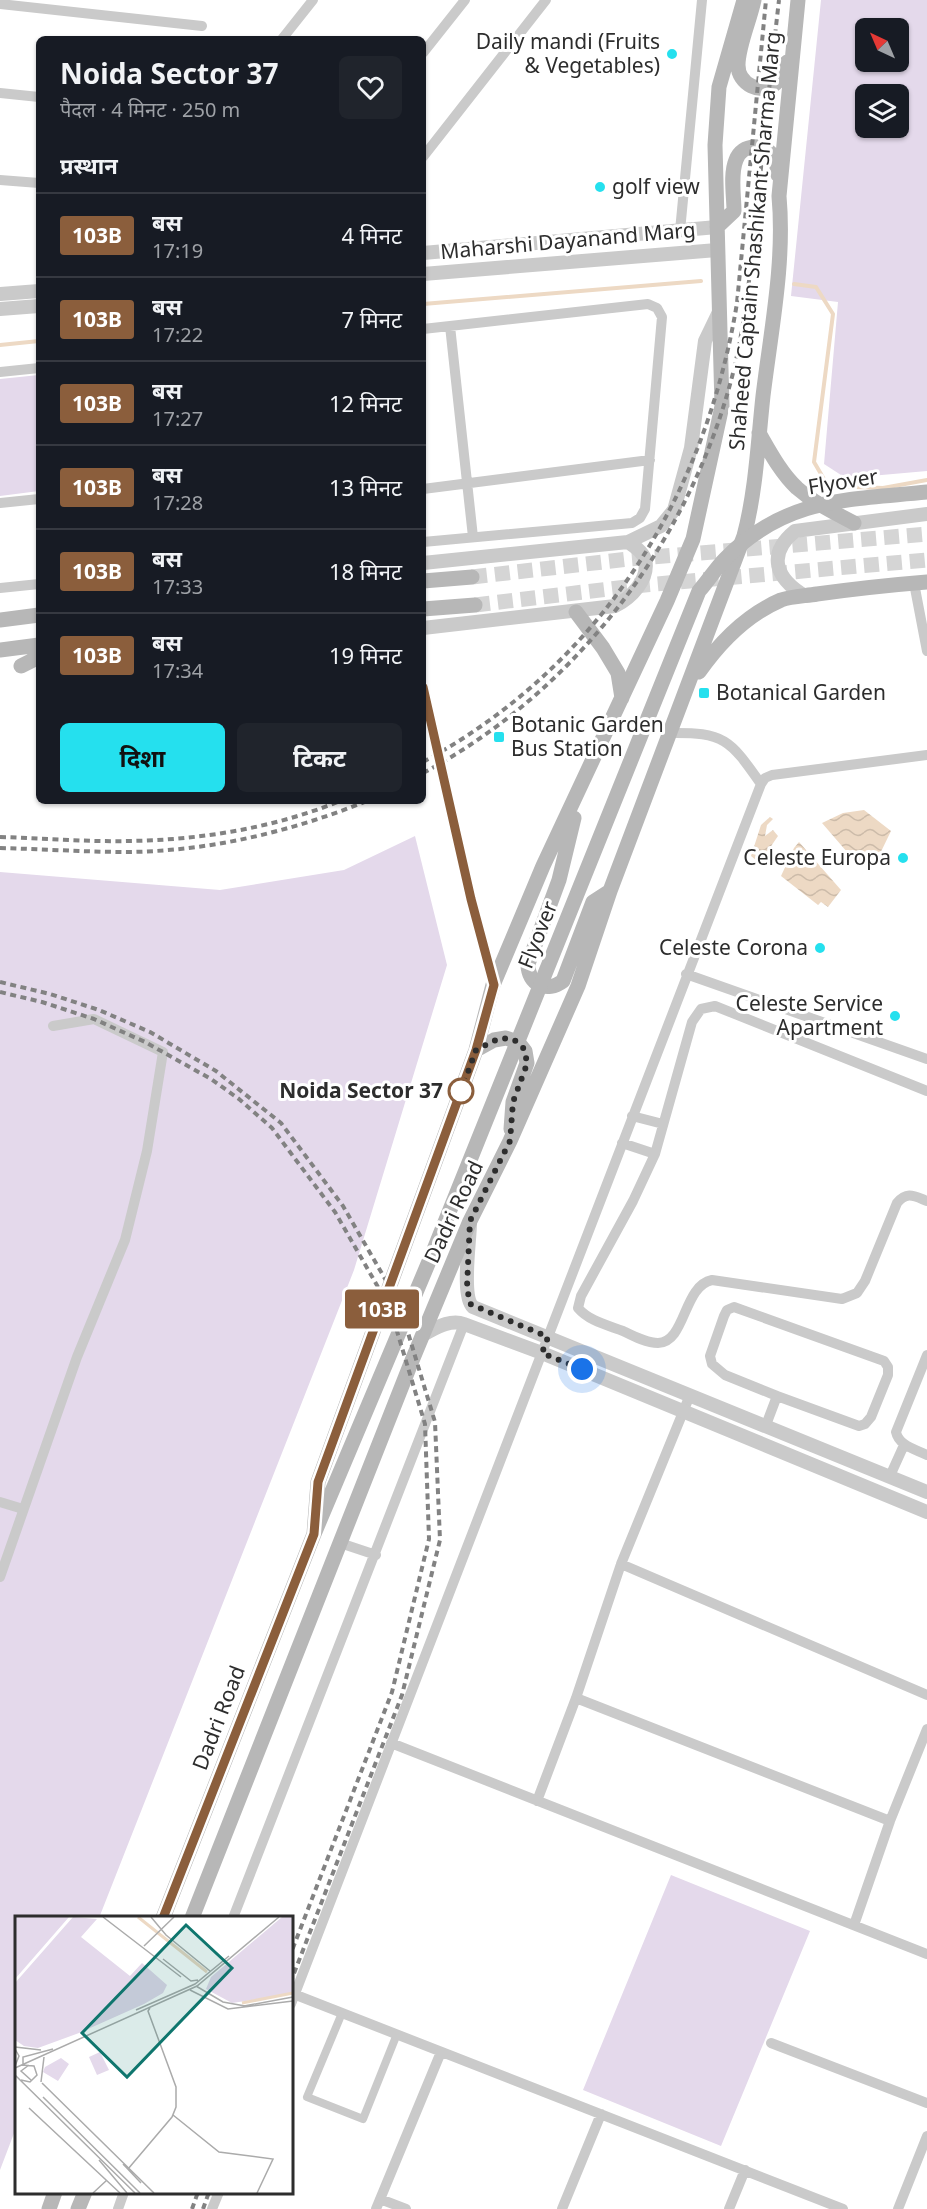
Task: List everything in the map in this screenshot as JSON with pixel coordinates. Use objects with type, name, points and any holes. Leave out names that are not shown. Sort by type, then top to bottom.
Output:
[{"type":"main road","name":"Shaheed Captain Shashikant Sharma Marg","points":[[314,1534],[318,1482],[476,1050],[494,985],[543,866],[581,789],[693,539],[722,406],[715,145],[719,87],[744,0]]},
{"type":"main road","points":[[754,0],[738,66],[740,74],[749,85],[764,88],[778,82],[783,76],[795,33]]},
{"type":"main road","name":"Shaheed Captain Shashikant Sharma Marg","points":[[686,690],[744,536],[751,499],[782,225],[779,196],[798,0]]},
{"type":"main road","points":[[717,227],[734,211],[734,167],[738,155],[743,150],[756,146],[763,148],[773,156],[776,162],[779,196]]},
{"type":"main road","points":[[759,433],[776,461],[796,487],[815,502],[854,523]]},
{"type":"main road","name":"Flyover","points":[[314,1534],[433,1252],[699,591],[725,559],[764,527],[795,511],[830,502],[927,492]]},
{"type":"main road","points":[[426,581],[472,577]]},
{"type":"main road","points":[[686,690],[711,655],[746,621],[782,600],[920,582]]},
{"type":"main road","points":[[426,609],[475,604]]},
{"type":"main road","points":[[576,612],[603,648],[618,673],[622,698]]},
{"type":"main road","points":[[0,620],[36,615]]},
{"type":"main road","points":[[0,650],[36,645]]},
{"type":"main road","points":[[21,666],[36,658]]},
{"type":"main road","name":"Dadri Road","points":[[193,1916],[470,1221],[510,1141],[579,986],[610,891],[686,690]]},
{"type":"main road","points":[[581,789],[559,880],[528,964],[528,971],[534,982],[545,987],[558,985],[563,981],[593,902],[610,891]]},
{"type":"main road","points":[[476,1050],[494,1040],[506,1038],[518,1042],[525,1051],[527,1064],[513,1102],[510,1141]]},
{"type":"main road","name":"Dadri Road","points":[[164,1916],[314,1534]]},
{"type":"main road","points":[[49,2209],[55,2194]]},
{"type":"main road","points":[[78,2209],[85,2194]]},
{"type":"street","points":[[284,36],[313,0]]},
{"type":"street","points":[[426,49],[465,0]]},
{"type":"street","points":[[426,153],[546,0]]},
{"type":"street","points":[[680,231],[702,0]]},
{"type":"street","points":[[0,4],[202,26]]},
{"type":"street","points":[[0,93],[36,97]]},
{"type":"street","points":[[0,180],[36,183]]},
{"type":"street","name":"Maharshi Dayanand Marg","points":[[426,253],[717,227]]},
{"type":"street","name":"Maharshi Dayanand Marg","points":[[426,274],[717,250]]},
{"type":"street","points":[[0,294],[36,291]]},
{"type":"street","points":[[426,329],[648,304],[657,308],[662,317],[645,509],[640,518],[632,523],[426,542]]},
{"type":"street","points":[[0,309],[36,306]]},
{"type":"street","points":[[426,563],[628,542],[662,526],[674,510],[691,448],[705,341],[719,312]]},
{"type":"street","points":[[450,326],[472,537]]},
{"type":"street","points":[[0,372],[36,368]]},
{"type":"street","points":[[426,489],[650,460]]},
{"type":"street","points":[[0,502],[36,499]]},
{"type":"street","points":[[805,596],[792,588],[783,578],[777,560],[782,542],[795,531],[927,514]]},
{"type":"street","points":[[426,628],[615,606],[634,593],[644,575],[645,560],[640,551],[628,542]]},
{"type":"street","points":[[920,582],[927,651]]},
{"type":"street","points":[[0,588],[36,584]]},
{"type":"street","points":[[669,733],[700,733],[723,739],[740,754],[761,784]]},
{"type":"street","points":[[843,2209],[397,2034],[292,1997],[761,784],[765,778],[772,775],[927,755]]},
{"type":"street","points":[[686,974],[927,1059]]},
{"type":"street","points":[[927,1091],[715,1006],[701,1009],[692,1022],[655,1154],[581,1296],[578,1308],[585,1316],[657,1343],[667,1341],[675,1332],[696,1290],[704,1282],[712,1280],[842,1299],[857,1293],[865,1281],[897,1203],[903,1196],[910,1194],[927,1201]]},
{"type":"street","points":[[0,1577],[76,1357],[124,1240],[147,1151],[163,1052],[94,1019],[53,1026]]},
{"type":"street","points":[[632,1116],[663,1124]]},
{"type":"street","points":[[622,1143],[655,1154]]},
{"type":"street","points":[[470,1221],[467,1287],[470,1304],[927,1491]]},
{"type":"street","points":[[734,1307],[741,1308],[884,1361],[888,1367],[888,1375],[871,1417],[865,1424],[859,1425],[777,1396],[725,1375],[712,1365],[710,1356],[727,1310],[734,1307]]},
{"type":"street","points":[[424,1334],[450,1323],[459,1322],[684,1410],[927,1512]]},
{"type":"street","points":[[233,1916],[376,1555],[464,1324]]},
{"type":"street","points":[[927,1355],[897,1426],[896,1436],[904,1445],[927,1455]]},
{"type":"street","points":[[537,1801],[576,1698],[621,1564],[690,1395]]},
{"type":"street","points":[[765,1425],[777,1396]]},
{"type":"street","points":[[890,1476],[904,1445]]},
{"type":"street","points":[[0,1502],[23,1509]]},
{"type":"street","points":[[340,1543],[376,1555]]},
{"type":"street","points":[[621,1564],[927,1695]]},
{"type":"street","points":[[576,1698],[890,1821]]},
{"type":"street","points":[[854,1925],[890,1821],[927,1730]]},
{"type":"street","points":[[392,1743],[927,1954]]},
{"type":"street","points":[[342,2013],[308,2097],[363,2119],[397,2034]]},
{"type":"street","points":[[771,2043],[927,2103]]},
{"type":"street","points":[[406,2209],[378,2204],[441,2052]]},
{"type":"street","points":[[562,2209],[600,2114]]},
{"type":"street","points":[[898,2209],[927,2136]]},
{"type":"street","points":[[729,2209],[745,2170]]},
{"type":"street","points":[[118,2209],[124,2194]]},
{"type":"street","points":[[212,2209],[219,2194]]},
{"type":"shaded area","points":[[821,0],[927,0],[927,471],[859,477],[841,475],[824,464],[838,302],[791,296]]},
{"type":"shaded area","points":[[36,375],[36,491],[0,496],[0,379]]},
{"type":"shaded area","points":[[415,836],[447,965],[354,1270],[100,1916],[15,1916],[15,2131],[0,2170],[0,872],[220,890],[344,870]]},
{"type":"shaded area","points":[[671,1875],[810,1931],[721,2146],[583,2090]]},
{"type":"water","points":[[864,810],[891,831],[876,862],[869,854],[860,867],[822,823],[843,813]]},
{"type":"water","points":[[770,817],[773,819],[767,825],[765,836],[773,830],[778,836],[765,855],[762,865],[751,856],[761,825]]},
{"type":"water","points":[[799,842],[841,890],[828,907],[821,902],[818,905],[781,876]]},
{"type":"waterway","points":[[426,304],[701,281]]},
{"type":"waterway","points":[[794,284],[816,287],[833,314],[814,462],[828,486],[883,488],[927,480]]},
{"type":"waterway","points":[[0,345],[36,341]]},
{"type":"tunnel","points":[[472,577],[629,559],[927,534]]},
{"type":"tunnel","points":[[475,605],[634,586],[927,560]]},
{"type":"railway","points":[[426,760],[486,723],[542,677],[592,626],[634,570],[670,509],[699,443],[722,375],[737,303],[766,0]]},
{"type":"railway","points":[[426,771],[478,740],[529,700],[576,656],[618,607],[655,554],[687,498],[712,439],[732,377],[741,335],[779,0]]},
{"type":"railway","points":[[0,837],[113,841],[183,838],[263,825],[289,819],[332,804]]},
{"type":"railway","points":[[0,848],[96,852],[189,848],[249,838],[309,822],[359,804]]},
{"type":"railway","points":[[0,982],[50,994],[99,1010],[150,1032],[216,1071],[281,1123],[343,1206],[399,1303],[435,1422],[440,1540],[402,1695],[292,1978]]},
{"type":"railway","points":[[0,992],[42,1002],[94,1019],[145,1042],[211,1079],[239,1099],[272,1128],[335,1212],[390,1308],[425,1424],[429,1539],[392,1692],[292,1950]]},
{"type":"railway","points":[[192,2209],[197,2194]]},
{"type":"railway","points":[[203,2209],[208,2194]]},
{"type":"bus line","name":"103B","points":[[164,1916],[314,1534],[318,1482],[476,1050],[494,985],[471,899],[426,700]]},
{"type":"place","name":"Daily mandi (Fruits & Vegetables)","points":[[672,54]]},
{"type":"place","name":"golf view","points":[[600,187]]},
{"type":"place","name":"Botanical Garden","points":[[704,693]]},
{"type":"place","name":"Botanic Garden Bus Station","points":[[499,737]]},
{"type":"place","name":"Celeste Europa","points":[[903,858]]},
{"type":"place","name":"Celeste Corona","points":[[820,948]]},
{"type":"place","name":"Celeste Service Apartment","points":[[895,1016]]},
{"type":"place","name":"Noida Sector 37","points":[[461,1091]]},
{"type":"route","points":[[461,1091],[476,1050],[500,1038],[513,1039],[522,1046],[527,1057],[527,1064],[513,1102],[510,1141],[470,1221],[467,1287],[470,1304],[548,1337],[542,1353],[582,1369]]}]
